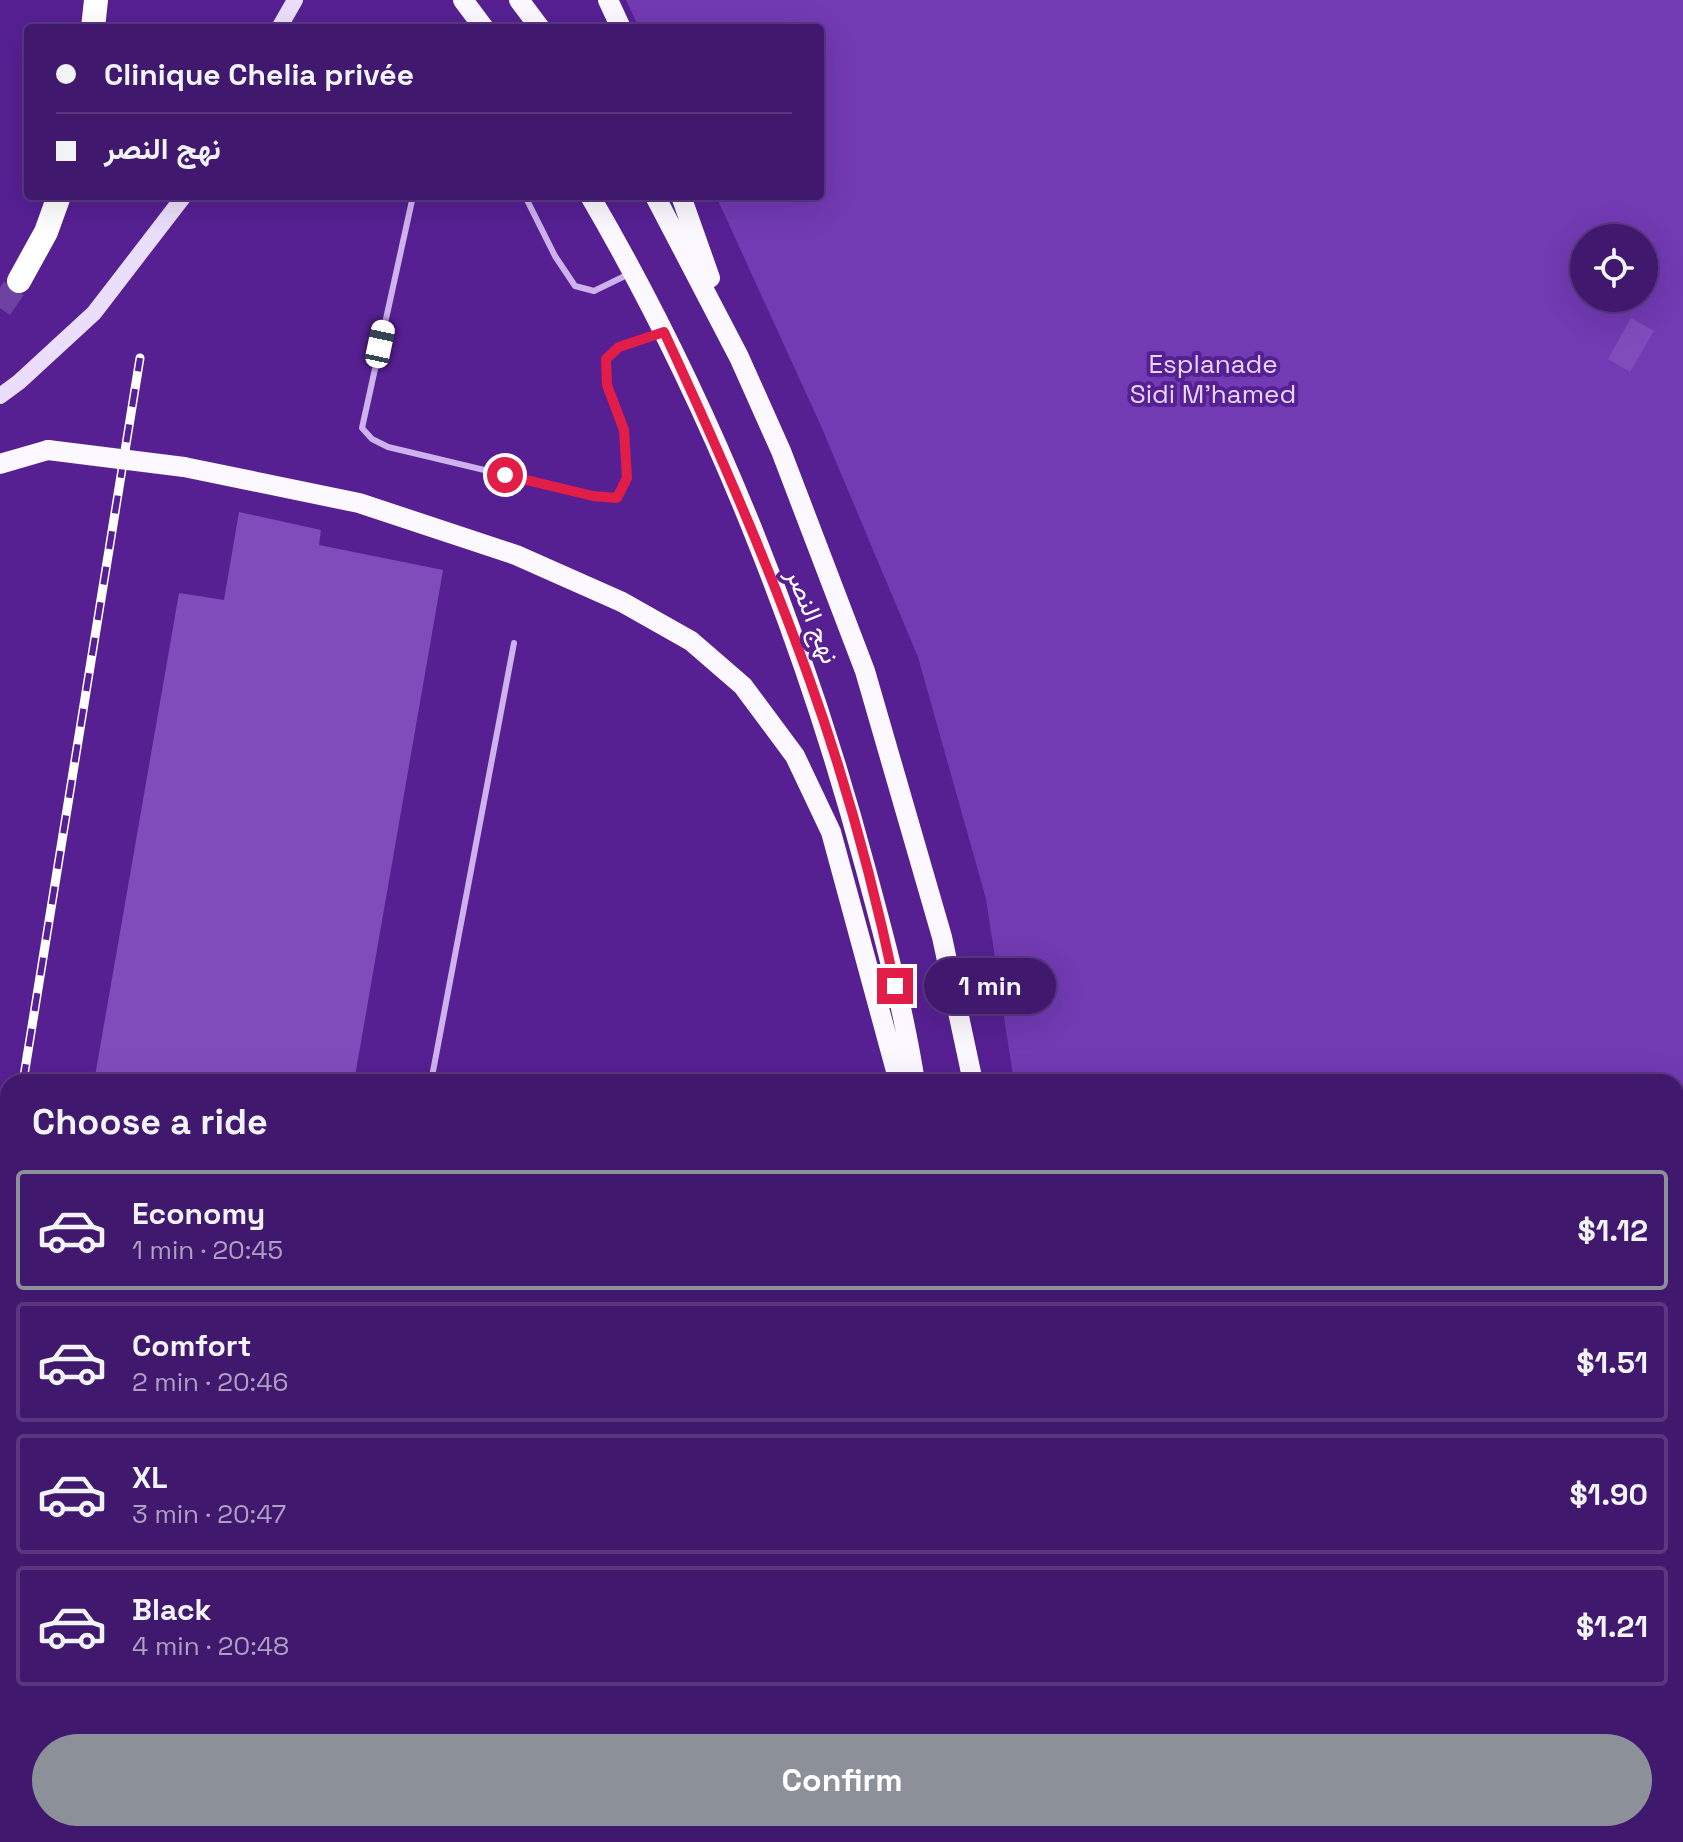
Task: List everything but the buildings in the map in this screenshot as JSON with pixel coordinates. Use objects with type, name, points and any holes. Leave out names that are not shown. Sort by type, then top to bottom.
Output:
[{"type":"highway","points":[[93,24],[96,0]]},
{"type":"highway","points":[[19,281],[46,232],[58,200]]},
{"type":"main road","points":[[281,24],[295,0]]},
{"type":"main road","points":[[519,0],[537,24]]},
{"type":"main road","points":[[608,0],[619,24]]},
{"type":"main road","points":[[0,396],[94,313],[181,200]]},
{"type":"main road","name":"نهج النصر","points":[[592,200],[634,271],[721,455],[810,681],[846,796],[889,958],[913,1074]]},
{"type":"main road","name":"نهج النصر","points":[[657,200],[739,357],[781,451],[865,671],[942,937],[971,1074]]},
{"type":"main road","points":[[682,200],[739,357]]},
{"type":"main road","points":[[0,464],[48,450],[184,467],[359,503],[516,555],[622,602],[691,641],[743,686],[795,756],[831,832],[897,1074]]},
{"type":"lane","points":[[412,200],[362,428],[372,439],[388,447],[593,496],[617,498],[627,478],[624,430],[607,385],[606,359],[619,347],[664,332]]},
{"type":"lane","points":[[527,200],[555,256],[575,286],[594,291],[634,271]]},
{"type":"lane","points":[[433,1074],[514,643]]},
{"type":"green space","name":"Esplanade Sidi M'hamed","points":[[626,0],[1683,0],[1683,1074],[1013,1074],[986,899],[918,657],[821,426],[718,200],[824,200],[824,24],[637,24]]},
{"type":"tunnel","points":[[0,308],[19,281]]},
{"type":"railway","points":[[24,1074],[140,358]]},
{"type":"route","points":[[505,475],[593,496],[617,498],[627,478],[624,430],[607,385],[606,359],[619,347],[664,332],[721,455],[810,681],[846,796],[895,986]]}]
